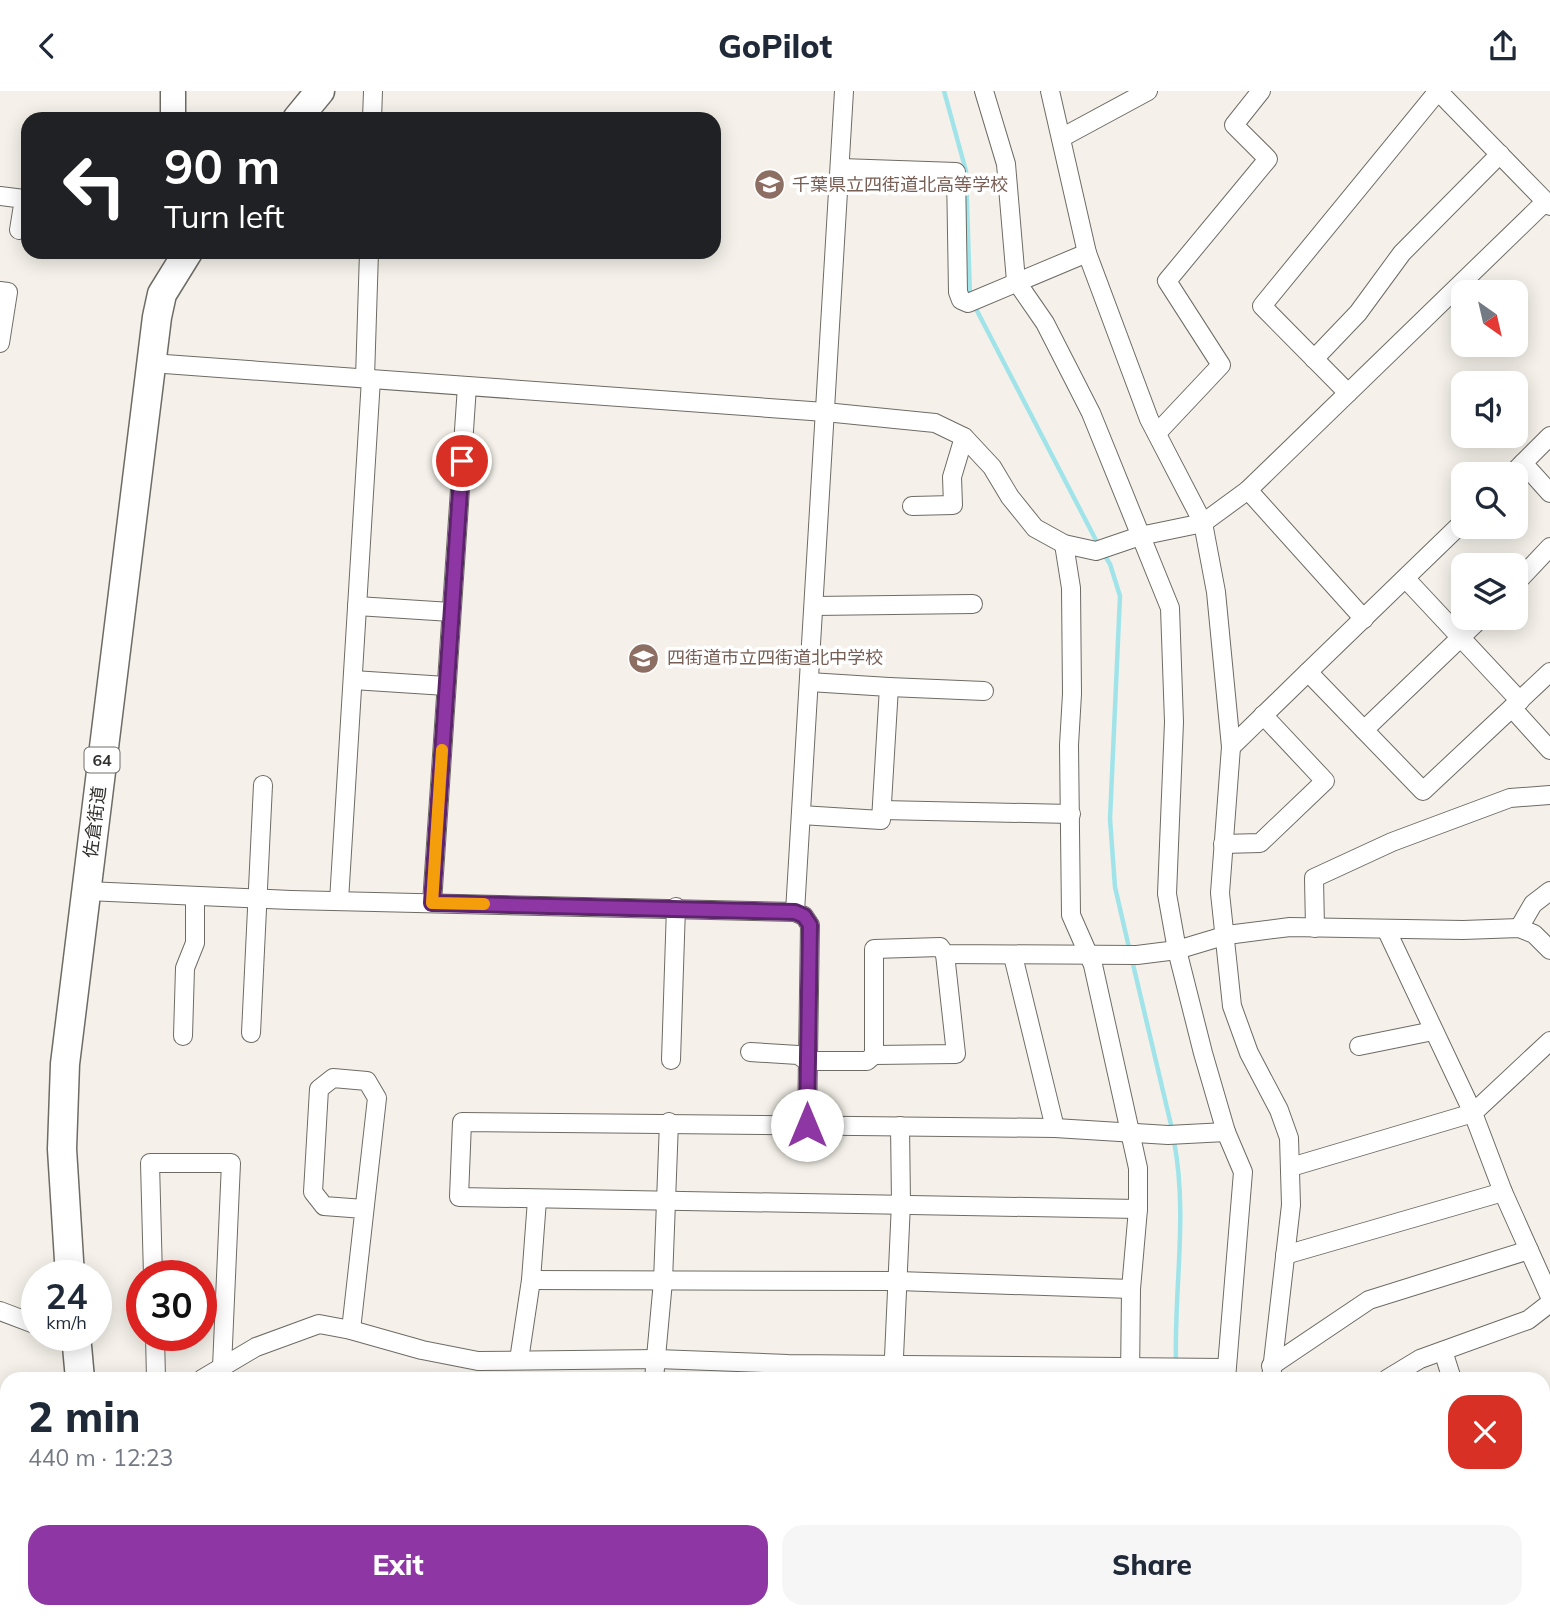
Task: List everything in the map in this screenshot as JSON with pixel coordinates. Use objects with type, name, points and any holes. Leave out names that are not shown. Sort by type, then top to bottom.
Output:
[{"type":"main road","points":[[303,112],[320,91]]},
{"type":"main road","name":"佐倉街道","points":[[69,1260],[61,1109],[151,363],[162,294],[184,259]]},
{"type":"main road","points":[[75,1351],[79,1372]]},
{"type":"street","points":[[173,91],[173,112]]},
{"type":"street","points":[[372,112],[373,91]]},
{"type":"street","points":[[795,912],[844,91]]},
{"type":"street","points":[[984,91],[1006,164],[1016,281],[1045,323],[1091,413],[1170,608],[1174,722],[1167,894],[1177,950],[1226,1132],[1244,1172],[1225,1372]]},
{"type":"street","points":[[1050,91],[1087,253],[1157,433],[1203,523],[1216,592],[1231,747],[1220,893],[1227,935],[1232,1006],[1249,1053],[1289,1138],[1291,1167],[1285,1255],[1271,1372]]},
{"type":"street","points":[[1061,138],[1148,91]]},
{"type":"street","points":[[1157,433],[1222,366],[1167,281],[1268,159],[1234,125],[1261,91]]},
{"type":"street","points":[[151,363],[825,412],[935,423],[964,437],[992,467],[1010,497],[1035,528],[1064,544],[1102,550],[1140,537],[1203,523],[1248,490],[1548,204],[1438,91],[1262,306],[1348,393]]},
{"type":"street","points":[[1314,359],[1358,313],[1402,253],[1500,154]]},
{"type":"street","points":[[841,168],[956,172],[958,292],[961,300],[972,300],[1087,253]]},
{"type":"street","points":[[0,196],[21,199]]},
{"type":"street","points":[[19,230],[21,218]]},
{"type":"street","points":[[339,901],[368,379],[369,259]]},
{"type":"street","points":[[0,291],[8,292],[0,342]]},
{"type":"street","points":[[432,903],[467,386]]},
{"type":"street","points":[[1524,462],[1550,436]]},
{"type":"street","points":[[912,506],[953,505],[952,478],[964,437]]},
{"type":"street","points":[[1528,477],[1550,493]]},
{"type":"street","points":[[1248,490],[1364,619]]},
{"type":"street","points":[[1231,747],[1451,534]]},
{"type":"street","points":[[1064,544],[1072,588],[1071,915],[1093,965],[1138,1168],[1129,1372]]},
{"type":"street","points":[[1528,571],[1549,550]]},
{"type":"street","points":[[1406,579],[1461,638],[1550,750]]},
{"type":"street","points":[[814,606],[973,604]]},
{"type":"street","points":[[357,606],[452,612]]},
{"type":"street","points":[[1364,730],[1469,630]]},
{"type":"street","points":[[1308,672],[1423,791],[1548,677]]},
{"type":"street","points":[[353,680],[446,686]]},
{"type":"street","points":[[809,682],[984,691]]},
{"type":"street","points":[[801,815],[881,820],[889,687]]},
{"type":"street","points":[[1223,844],[1260,843],[1325,781],[1263,715]]},
{"type":"street","points":[[251,1033],[263,785]]},
{"type":"street","points":[[1315,928],[1314,878],[1392,842],[1510,798],[1550,795]]},
{"type":"street","points":[[882,810],[1071,814]]},
{"type":"street","points":[[87,891],[258,899],[676,907],[795,912],[804,916],[810,925],[807,1125]]},
{"type":"street","points":[[1519,927],[1533,904],[1550,891]]},
{"type":"street","points":[[183,1036],[185,968],[195,943],[195,896]]},
{"type":"street","points":[[671,1060],[676,907]]},
{"type":"street","points":[[945,954],[1131,955],[1177,950],[1227,935],[1290,927],[1519,927],[1534,934],[1550,950]]},
{"type":"street","points":[[1386,929],[1473,1113],[1503,1192],[1550,1297]]},
{"type":"street","points":[[750,1052],[798,1055],[807,1061],[867,1061],[874,1055],[956,1054],[945,954],[940,947],[874,949],[874,1055]]},
{"type":"street","points":[[1013,956],[1055,1128]]},
{"type":"street","points":[[1359,1046],[1433,1031]]},
{"type":"street","points":[[1291,1167],[1473,1113],[1550,1042]]},
{"type":"street","points":[[351,1330],[377,1098],[367,1081],[332,1079],[318,1089],[313,1192],[324,1206],[364,1209]]},
{"type":"street","points":[[1138,1209],[459,1197],[462,1122],[1055,1128],[1175,1135],[1226,1132]]},
{"type":"street","points":[[655,1372],[663,1281],[669,1122]]},
{"type":"street","points":[[893,1371],[901,1203],[900,1126]]},
{"type":"street","points":[[153,1260],[150,1163],[231,1163],[217,1337]]},
{"type":"street","points":[[1285,1255],[1503,1192]]},
{"type":"street","points":[[519,1360],[531,1280],[537,1200]]},
{"type":"street","points":[[1272,1372],[1369,1300],[1529,1250]]},
{"type":"street","points":[[531,1280],[898,1281],[1131,1289]]},
{"type":"street","points":[[1399,1372],[1420,1359],[1528,1320],[1550,1303]]},
{"type":"street","points":[[0,1311],[21,1319]]},
{"type":"street","points":[[217,1372],[257,1347],[301,1328],[319,1324],[422,1350],[478,1370],[519,1360],[657,1359],[893,1371],[1011,1372]]},
{"type":"street","points":[[155,1351],[156,1372]]},
{"type":"street","points":[[214,1372],[216,1351]]},
{"type":"street","points":[[1443,1351],[1450,1372]]},
{"type":"street","points":[[1141,1372],[1176,1369],[1205,1372]]},
{"type":"waterway","points":[[944,91],[966,171],[970,297]]},
{"type":"waterway","points":[[974,305],[1099,546]]},
{"type":"waterway","points":[[1103,553],[1110,564],[1120,596],[1110,819],[1115,887],[1130,952]]},
{"type":"waterway","points":[[1132,960],[1172,1129]]},
{"type":"waterway","points":[[1174,1141],[1180,1196],[1176,1362]]},
{"type":"slow traffic","points":[[442,750],[432,903],[484,904]]},
{"type":"place","name":"千葉県立四街道北高等学校","points":[[769,185]]},
{"type":"place","name":"四街道市立四街道北中学校","points":[[644,658]]},
{"type":"route","points":[[462,461],[432,903],[676,907],[795,912],[804,916],[810,925],[807,1125]]}]
